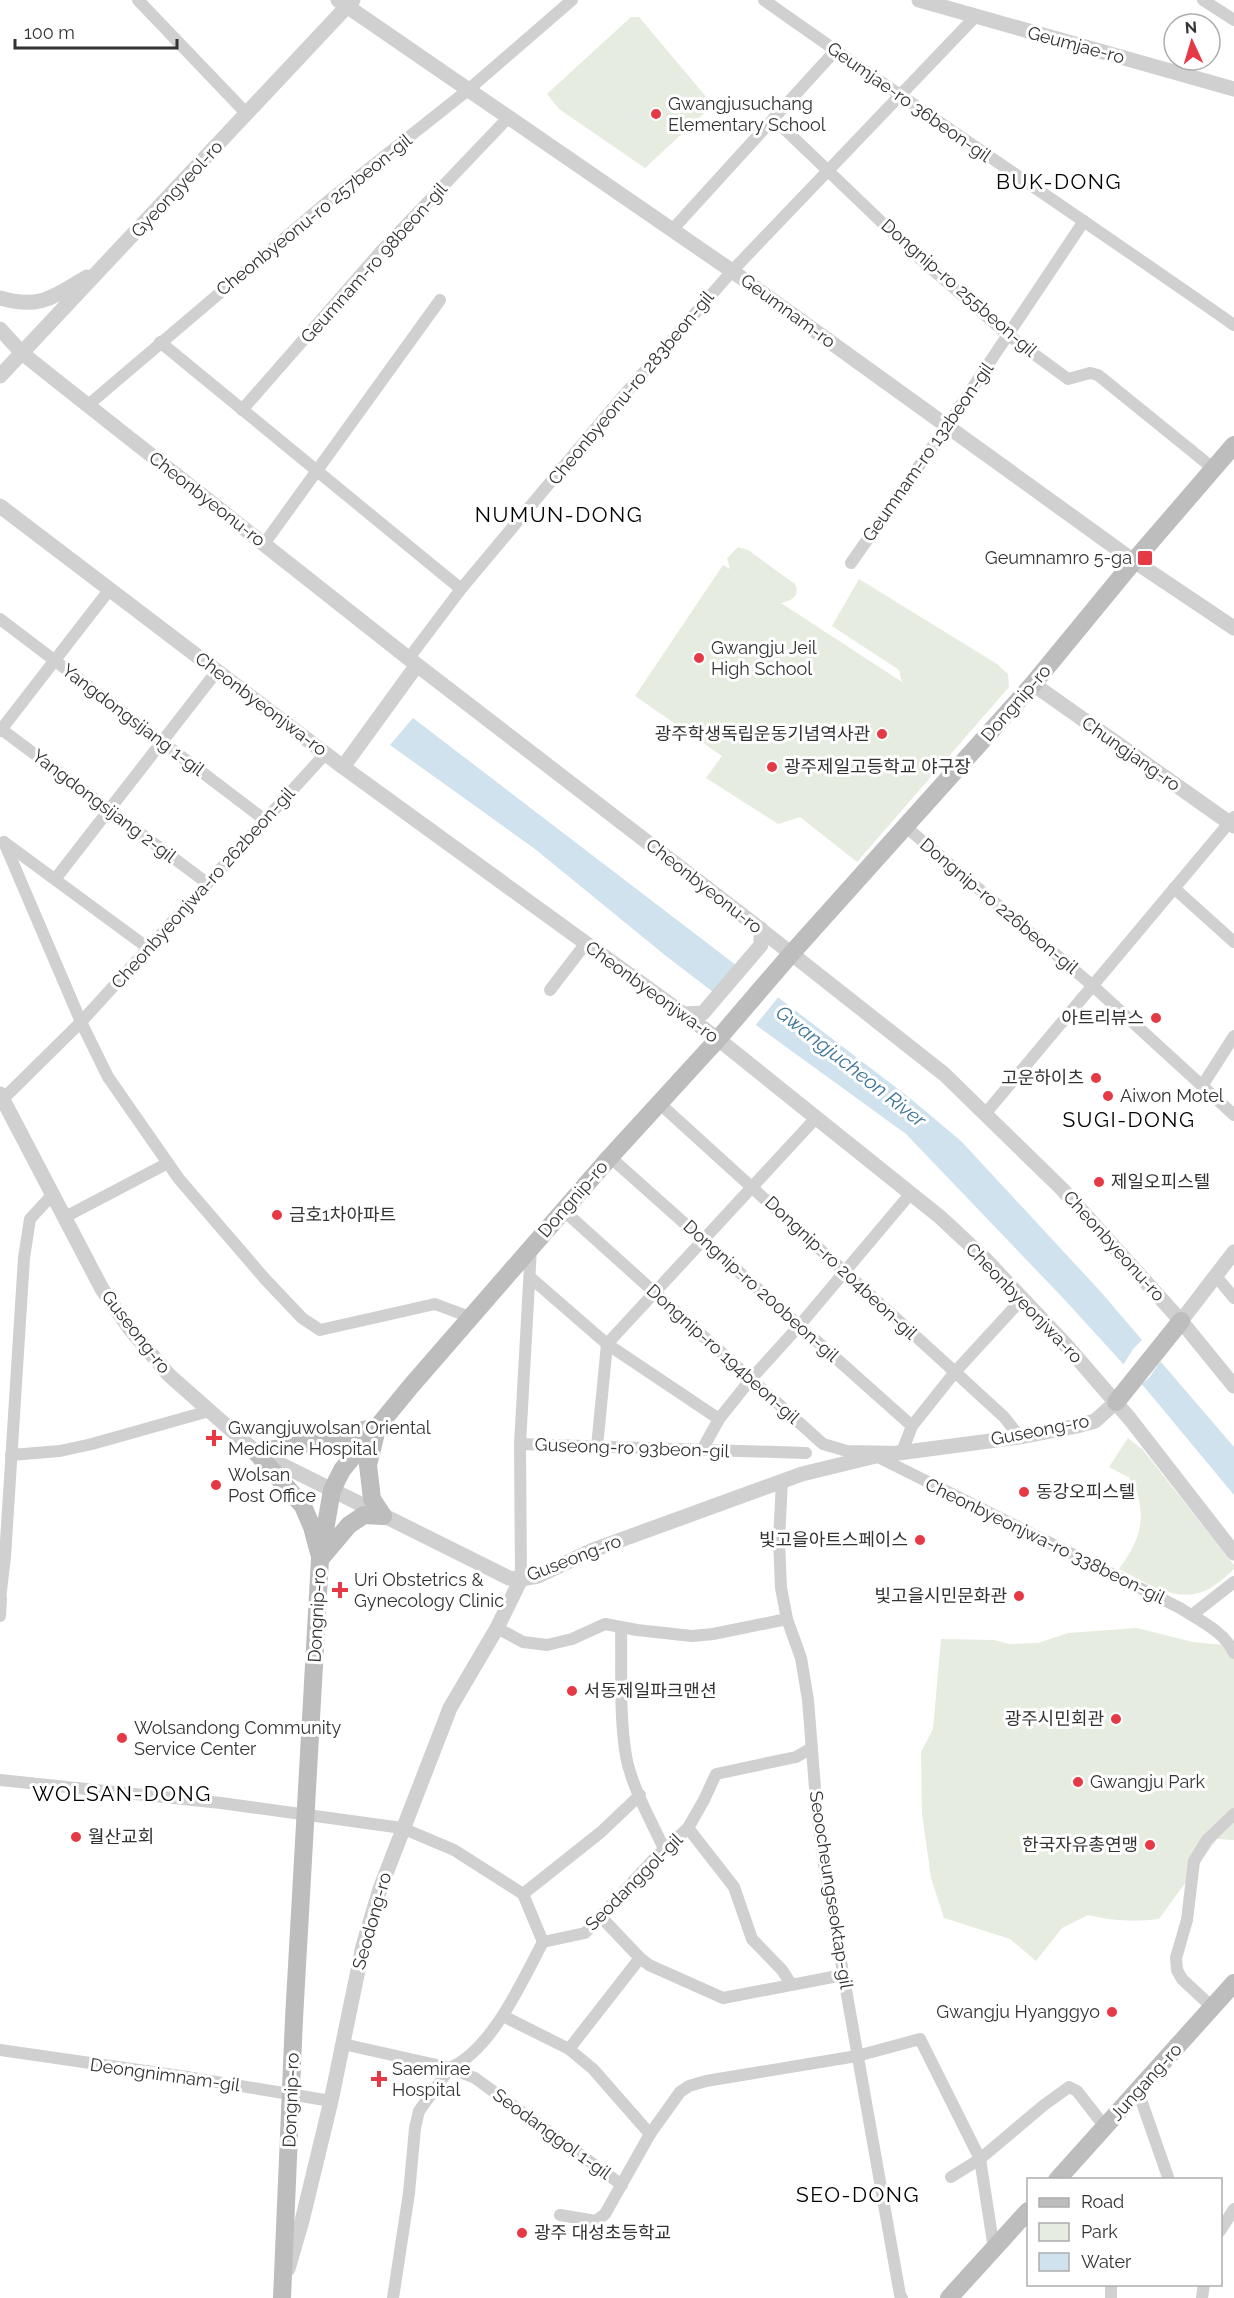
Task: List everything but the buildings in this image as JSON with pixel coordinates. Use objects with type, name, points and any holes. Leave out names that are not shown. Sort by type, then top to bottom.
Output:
[{"type":"main road","name":"Dongnip-ro","points":[[283,2291],[291,2095],[320,1559],[332,1490],[342,1470],[531,1246],[721,1036],[1033,684],[1134,561],[1234,445]]},
{"type":"main road","name":"Guseong-ro","points":[[1116,1402],[1181,1321]]},
{"type":"main road","points":[[256,1452],[333,1439],[378,1426]]},
{"type":"main road","points":[[378,1426],[368,1465],[372,1499],[383,1516]]},
{"type":"main road","points":[[256,1452],[303,1506],[312,1527],[320,1559]]},
{"type":"main road","points":[[320,1559],[349,1525],[364,1515],[383,1516]]},
{"type":"main road","name":"Jungang-ro","points":[[1059,2178],[1234,1983]]},
{"type":"main road","points":[[949,2298],[1027,2213]]},
{"type":"street","points":[[138,0],[247,114]]},
{"type":"street","name":"Cheonbyeonu-ro 257beon-gil","points":[[87,406],[328,201],[468,90],[572,0]]},
{"type":"street","name":"Geumjae-ro 36beon-gil","points":[[764,0],[1234,325]]},
{"type":"street","name":"Geumjae-ro","points":[[919,0],[1234,89]]},
{"type":"street","points":[[1203,0],[1234,20]]},
{"type":"street","name":"Gyeongyeol-ro","points":[[5,371],[247,114],[346,2]]},
{"type":"street","name":"Geumnam-ro","points":[[346,2],[508,118],[732,271],[1134,561],[1234,628]]},
{"type":"street","name":"Cheonbyeonu-ro 283beon-gil","points":[[413,662],[461,589],[610,411],[732,271],[975,17]]},
{"type":"street","points":[[672,230],[836,51]]},
{"type":"street","name":"Geumnam-ro 98beon-gil","points":[[242,410],[381,251],[508,118]]},
{"type":"street","name":"Dongnip-ro 255beon-gil","points":[[774,119],[918,257],[1008,335],[1068,379],[1090,373],[1098,375],[1214,469]]},
{"type":"street","name":"Geumnam-ro 132beon-gil","points":[[851,563],[947,426],[1084,221]]},
{"type":"street","points":[[0,298],[32,303],[45,301],[103,268]]},
{"type":"street","points":[[264,544],[440,300]]},
{"type":"street","name":"Cheonbyeonu-ro","points":[[0,329],[22,353],[87,406],[761,937],[944,1074],[1061,1188],[1181,1321],[1234,1386]]},
{"type":"street","points":[[160,342],[461,589]]},
{"type":"street","points":[[0,344],[22,353]]},
{"type":"street","name":"Cheonbyeonjwa-ro","points":[[0,507],[343,767],[683,1014],[721,1036],[814,1119],[911,1193],[984,1258],[1023,1298],[1116,1402],[1234,1553]]},
{"type":"street","points":[[1,730],[110,589]]},
{"type":"street","name":"Yangdongsijang 1-gil","points":[[0,619],[265,820]]},
{"type":"street","points":[[343,767],[413,662]]},
{"type":"street","points":[[56,878],[217,671]]},
{"type":"street","name":"Chungjang-ro","points":[[1033,684],[1233,822],[1142,926]]},
{"type":"street","name":"Yangdongsijang 2-gil","points":[[1,730],[207,883]]},
{"type":"street","name":"Cheonbyeonjwa-ro 262beon-gil","points":[[1,1097],[81,1022],[326,753]]},
{"type":"street","name":"Dongnip-ro 226beon-gil","points":[[906,827],[1093,986],[1234,1115]]},
{"type":"street","points":[[2,840],[148,948]]},
{"type":"street","points":[[2,840],[81,1022],[108,1077],[179,1179],[264,1279],[302,1318],[320,1330],[435,1304],[470,1317]]},
{"type":"street","points":[[1174,888],[1234,942]]},
{"type":"street","name":"Dongnip-ro 226beon-gil","points":[[1093,986],[1142,926]]},
{"type":"street","points":[[683,1014],[703,1012],[761,937]]},
{"type":"street","points":[[550,990],[586,943]]},
{"type":"street","points":[[985,1114],[1093,986]]},
{"type":"street","points":[[1202,1086],[1234,1036]]},
{"type":"street","name":"Guseong-ro","points":[[1,1097],[102,1289],[130,1329],[169,1375],[256,1452],[509,1578],[521,1579],[538,1576],[592,1550],[812,1471],[876,1456],[1020,1437],[1077,1426],[1095,1421],[1116,1402]]},
{"type":"street","name":"Dongnip-ro 204beon-gil","points":[[659,1103],[1004,1417],[1020,1437]]},
{"type":"street","points":[[597,1447],[607,1344],[814,1119]]},
{"type":"street","name":"Dongnip-ro 200beon-gil","points":[[610,1157],[912,1426]]},
{"type":"street","points":[[65,1218],[168,1163]]},
{"type":"street","points":[[702,1450],[719,1419],[751,1379],[799,1326],[911,1193]]},
{"type":"street","points":[[0,1616],[24,1258],[30,1219],[53,1194]]},
{"type":"street","name":"Dongnip-ro 194beon-gil","points":[[563,1210],[823,1443],[846,1451],[903,1452]]},
{"type":"street","points":[[520,1444],[531,1246]]},
{"type":"street","name":"Guseong-ro","points":[[1181,1321],[1234,1252]]},
{"type":"street","points":[[1215,1275],[1234,1298]]},
{"type":"street","points":[[531,1278],[607,1344],[719,1419]]},
{"type":"street","points":[[903,1452],[912,1426],[955,1372],[1023,1298]]},
{"type":"street","points":[[11,1455],[60,1451],[92,1444],[209,1411]]},
{"type":"street","points":[[812,1471],[807,1464],[806,1453],[815,1436]]},
{"type":"street","name":"Guseong-ro 93beon-gil","points":[[521,1579],[520,1444],[806,1453]]},
{"type":"street","name":"Cheonbyeonjwa-ro 338beon-gil","points":[[876,1456],[1192,1615],[1225,1639],[1234,1653]]},
{"type":"street","name":"Seoocheungseoktap-gil","points":[[782,1481],[779,1561],[787,1619],[801,1658],[820,1842],[902,2298]]},
{"type":"street","name":"Seodong-ro","points":[[283,2291],[331,2102],[363,1946],[380,1890],[450,1708],[497,1628],[521,1579]]},
{"type":"street","points":[[1192,1615],[1234,1582]]},
{"type":"street","points":[[497,1628],[523,1642],[547,1645],[572,1639],[601,1625],[612,1624],[692,1636],[787,1619]]},
{"type":"street","points":[[621,1627],[623,1728],[626,1756],[664,1849]]},
{"type":"street","name":"Seodanggol-gil","points":[[543,1942],[585,1933],[664,1849],[688,1828],[705,1800],[716,1774],[796,1757],[812,1748]]},
{"type":"street","points":[[0,1780],[221,1803],[402,1828],[454,1850],[523,1894],[543,1942],[504,2016],[466,2061],[450,2068],[419,2111],[414,2128],[409,2193],[393,2298]]},
{"type":"street","points":[[523,1894],[600,1832],[640,1795]]},
{"type":"street","points":[[1212,2007],[1182,1979],[1177,1970],[1176,1958],[1188,1920],[1194,1861],[1207,1840],[1234,1814]]},
{"type":"street","points":[[688,1828],[734,1887],[752,1939],[782,1970],[791,1984]]},
{"type":"street","points":[[601,1917],[640,1958],[659,1970],[723,1998],[843,1975]]},
{"type":"street","points":[[569,2049],[640,1958]]},
{"type":"street","points":[[504,2016],[569,2049],[600,2077],[650,2134]]},
{"type":"street","points":[[560,2215],[596,2221],[605,2214],[650,2134],[680,2092],[689,2086],[706,2081],[857,2056],[920,2039],[980,2159],[994,2249]]},
{"type":"street","points":[[343,2044],[450,2068]]},
{"type":"street","name":"Deongnimnam-gil","points":[[0,2050],[331,2102]]},
{"type":"street","name":"Seodanggol 1-gil","points":[[450,2068],[484,2084],[622,2185]]},
{"type":"street","points":[[951,2177],[980,2159],[1069,2087],[1077,2091],[1105,2127]]},
{"type":"street","points":[[1138,2091],[1167,2178]]},
{"type":"street","points":[[1222,2229],[1234,2210]]},
{"type":"green space","points":[[631,17],[639,17],[713,105],[645,168],[559,109],[547,94]]},
{"type":"green space","points":[[738,547],[748,550],[795,584],[796,595],[791,600],[781,603],[902,682],[899,670],[832,626],[859,579],[997,664],[1008,674],[1009,687],[857,862],[800,817],[778,824],[706,778],[722,756],[635,696],[723,565],[730,569],[727,558]]},
{"type":"green space","points":[[1128,1438],[1143,1450],[1234,1565],[1234,1569],[1212,1587],[1200,1593],[1176,1594],[1164,1591],[1119,1569],[1132,1549],[1141,1520],[1141,1509],[1135,1486],[1129,1482],[1130,1478],[1109,1467]]},
{"type":"green space","name":"Gwangju Park","points":[[1137,1628],[1193,1642],[1234,1646],[1234,1840],[1217,1839],[1159,1919],[1123,1920],[1088,1915],[1062,1928],[1036,1961],[1010,1939],[944,1918],[931,1878],[922,1813],[921,1752],[933,1729],[941,1639],[994,1640],[1009,1644],[1038,1643],[1068,1633]]},
{"type":"water","name":"Gwangjucheon River","points":[[413,718],[911,1099],[961,1141],[1100,1291],[1234,1447],[1234,1495],[1146,1389],[1063,1298],[906,1134],[760,1028],[666,956],[535,849],[390,745]]},
{"type":"pier","points":[[741,965],[780,995],[754,1027],[714,997]]},
{"type":"pier","points":[[1144,1338],[1162,1359],[1149,1378],[1139,1386],[1122,1367],[1133,1349]]},
{"type":"place","name":"Gwangjusuchang Elementary School","points":[[656,114]]},
{"type":"place","name":"Geumnamro 5-ga","points":[[1145,558]]},
{"type":"place","name":"Gwangju Jeil High School","points":[[699,658]]},
{"type":"place","name":"광주학생독립운동기념역사관","points":[[882,734]]},
{"type":"place","name":"광주제일고등학교 야구장","points":[[772,767]]},
{"type":"place","name":"아트리뷰스","points":[[1156,1018]]},
{"type":"place","name":"고운하이츠","points":[[1096,1078]]},
{"type":"place","name":"Aiwon Motel","points":[[1108,1096]]},
{"type":"place","name":"제일오피스텔","points":[[1099,1182]]},
{"type":"place","name":"금호1차아파트","points":[[277,1215]]},
{"type":"place","name":"Gwangjuwolsan Oriental Medicine Hospital","points":[[214,1438]]},
{"type":"place","name":"Wolsan Post Office","points":[[216,1485]]},
{"type":"place","name":"동강오피스텔","points":[[1024,1492]]},
{"type":"place","name":"빛고을아트스페이스","points":[[920,1540]]},
{"type":"place","name":"Uri Obstetrics & Gynecology Clinic","points":[[340,1590]]},
{"type":"place","name":"빛고을시민문화관","points":[[1019,1596]]},
{"type":"place","name":"서동제일파크맨션","points":[[572,1691]]},
{"type":"place","name":"광주시민회관","points":[[1116,1719]]},
{"type":"place","name":"Wolsandong Community Service Center","points":[[122,1738]]},
{"type":"place","name":"Gwangju Park","points":[[1078,1782]]},
{"type":"place","name":"월산교회","points":[[76,1837]]},
{"type":"place","name":"한국자유총연맹","points":[[1150,1845]]},
{"type":"place","name":"Gwangju Hyanggyo","points":[[1112,2012]]},
{"type":"place","name":"Saemirae Hospital","points":[[379,2079]]},
{"type":"place","name":"광주 대성초등학교","points":[[522,2233]]},
{"type":"district","name":"BUK-DONG","points":[[1059,182]]},
{"type":"district","name":"NUMUN-DONG","points":[[559,515]]},
{"type":"district","name":"SUGI-DONG","points":[[1129,1120]]},
{"type":"district","name":"WOLSAN-DONG","points":[[122,1794]]},
{"type":"district","name":"SEO-DONG","points":[[858,2195]]}]
